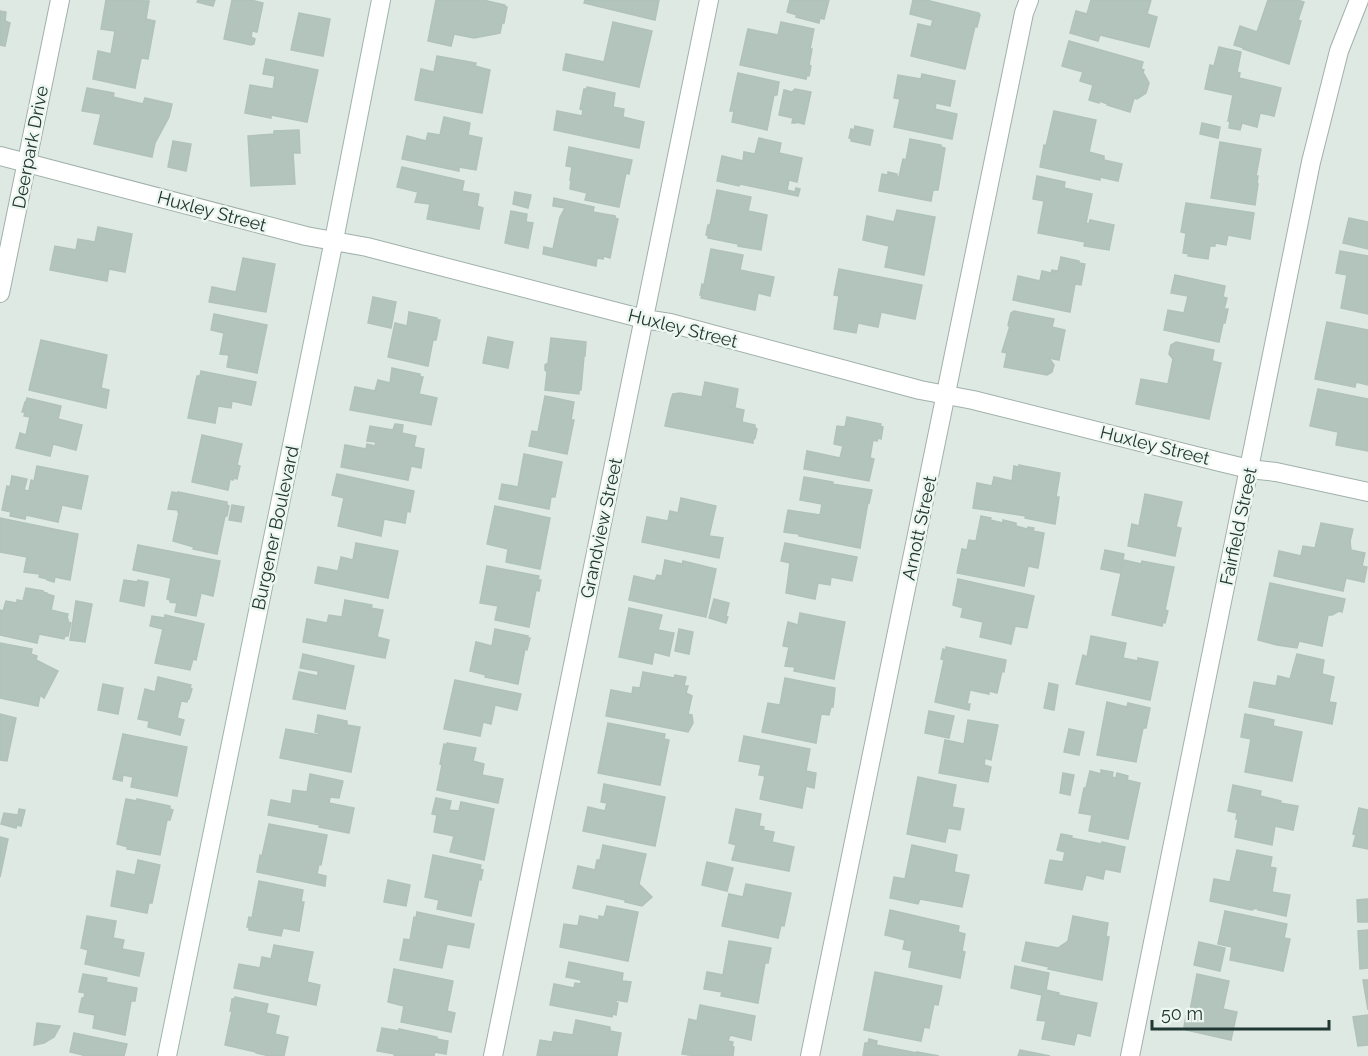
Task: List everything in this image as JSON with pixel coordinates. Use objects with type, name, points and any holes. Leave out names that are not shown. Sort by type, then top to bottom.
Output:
[{"type":"street","name":"Deerpark Drive","points":[[0,293],[60,0]]},
{"type":"street","name":"Burgener Boulevard","points":[[167,1056],[381,0]]},
{"type":"street","name":"Grandview Street","points":[[493,1056],[709,0]]},
{"type":"street","name":"Arnott Street","points":[[810,1056],[1024,14],[1029,0]]},
{"type":"street","name":"Fairfield Street","points":[[1130,1056],[1311,162],[1339,51],[1359,0]]},
{"type":"street","name":"Huxley Street","points":[[0,156],[306,236],[378,250],[644,319],[670,323],[920,390],[973,400],[1250,469],[1276,472],[1368,492]]},
{"type":"building","points":[[106,0],[149,1],[146,19],[155,21],[148,59],[141,58],[135,88],[93,79],[98,51],[111,54],[115,31],[101,29]]},
{"type":"building","points":[[198,0],[215,0],[213,6],[197,2]]},
{"type":"building","points":[[232,0],[251,0],[263,3],[257,32],[252,31],[251,37],[255,39],[254,44],[224,39]]},
{"type":"building","points":[[436,0],[483,0],[505,5],[507,7],[500,33],[474,38],[454,34],[451,46],[428,41]]},
{"type":"building","points":[[585,0],[659,0],[655,20],[584,3]]},
{"type":"building","points":[[790,0],[829,0],[824,19],[820,18],[819,23],[796,17],[797,15],[787,12]]},
{"type":"building","points":[[913,0],[926,0],[979,13],[965,69],[911,56],[918,24],[931,27],[933,20],[910,14]]},
{"type":"building","points":[[1091,0],[1151,0],[1147,14],[1157,17],[1149,47],[1100,35],[1098,41],[1070,33],[1076,11],[1087,14]]},
{"type":"building","points":[[1268,0],[1304,2],[1289,64],[1234,45],[1240,26],[1257,32]]},
{"type":"building","points":[[0,11],[6,12],[5,21],[10,23],[5,46],[0,45]]},
{"type":"building","points":[[299,13],[330,19],[323,56],[291,50]]},
{"type":"building","points":[[613,22],[652,31],[639,87],[563,70],[566,54],[604,62]]},
{"type":"building","points":[[781,22],[814,29],[810,49],[812,49],[809,65],[811,66],[806,79],[740,65],[748,29],[778,35]]},
{"type":"building","points":[[1069,41],[1143,62],[1141,69],[1144,70],[1149,83],[1146,93],[1137,99],[1134,98],[1130,112],[1099,101],[1099,103],[1089,100],[1093,85],[1080,81],[1083,72],[1062,66]]},
{"type":"building","points":[[1219,47],[1241,52],[1237,72],[1240,73],[1239,78],[1281,88],[1274,116],[1260,113],[1257,127],[1242,123],[1240,130],[1229,128],[1230,121],[1228,121],[1233,95],[1205,89],[1210,65],[1214,66]]},
{"type":"building","points":[[437,56],[476,63],[475,66],[490,70],[482,113],[415,100],[421,69],[434,72]]},
{"type":"building","points":[[266,59],[318,70],[307,122],[245,113],[250,85],[273,89],[275,76],[263,74]]},
{"type":"building","points":[[738,73],[779,82],[767,130],[732,122],[734,111],[730,111]]},
{"type":"building","points":[[922,74],[955,81],[950,106],[936,103],[935,109],[957,114],[952,139],[894,127],[900,99],[894,98],[898,75],[921,79]]},
{"type":"building","points":[[587,87],[615,93],[613,107],[624,109],[623,117],[644,122],[639,148],[554,130],[557,111],[582,116],[583,110],[580,109],[584,89]]},
{"type":"building","points":[[87,88],[114,93],[113,97],[143,104],[145,98],[172,104],[169,117],[155,143],[152,157],[94,144],[101,114],[82,111]]},
{"type":"building","points":[[795,89],[811,92],[804,124],[792,123],[793,118],[779,115],[784,90],[792,92]]},
{"type":"building","points":[[1054,111],[1096,120],[1089,152],[1104,156],[1104,160],[1122,164],[1118,181],[1100,177],[1100,180],[1040,167]]},
{"type":"building","points":[[444,117],[470,123],[468,135],[482,138],[476,170],[459,167],[459,171],[402,159],[407,136],[426,141],[428,133],[440,135]]},
{"type":"building","points":[[1202,123],[1220,127],[1218,138],[1200,134]]},
{"type":"building","points":[[855,126],[873,130],[870,145],[851,141],[852,139],[849,138],[851,129],[854,130]]},
{"type":"building","points":[[299,130],[300,153],[293,153],[295,184],[251,186],[248,136],[274,134],[274,131]]},
{"type":"building","points":[[759,138],[781,143],[779,153],[802,158],[797,182],[789,180],[787,190],[795,192],[796,188],[800,189],[798,196],[717,181],[722,156],[743,161],[744,152],[755,154]]},
{"type":"building","points":[[910,139],[941,145],[945,148],[938,190],[933,190],[931,201],[879,191],[882,174],[888,175],[888,172],[897,174],[899,177],[903,159],[906,160]]},
{"type":"building","points":[[173,141],[191,144],[186,171],[168,167]]},
{"type":"building","points":[[1220,142],[1261,149],[1256,176],[1258,176],[1258,184],[1255,205],[1211,198]]},
{"type":"building","points":[[569,147],[632,160],[629,174],[626,173],[619,207],[585,200],[587,193],[570,189],[572,167],[566,166]]},
{"type":"building","points":[[402,167],[464,181],[462,191],[479,194],[477,206],[483,208],[479,229],[427,219],[430,204],[415,202],[418,192],[397,187]]},
{"type":"building","points":[[1037,176],[1065,182],[1064,188],[1092,194],[1086,223],[1089,224],[1090,220],[1114,225],[1109,250],[1084,246],[1085,242],[1038,233],[1044,201],[1033,199]]},
{"type":"building","points":[[717,190],[751,197],[748,211],[767,215],[761,250],[708,238],[706,235]]},
{"type":"building","points":[[515,192],[531,195],[528,208],[513,204]]},
{"type":"building","points":[[554,198],[594,207],[593,212],[615,216],[618,219],[610,258],[604,256],[603,259],[597,258],[596,266],[543,254],[544,247],[553,249],[560,217],[565,208],[553,206]]},
{"type":"building","points":[[1186,203],[1254,213],[1250,239],[1228,235],[1226,245],[1215,243],[1215,246],[1210,246],[1208,259],[1188,256],[1189,254],[1183,253],[1186,233],[1181,232]]},
{"type":"building","points":[[897,210],[935,217],[924,275],[885,267],[889,246],[863,240],[867,216],[894,222]]},
{"type":"building","points":[[511,211],[527,214],[526,222],[533,223],[528,248],[505,243]]},
{"type":"building","points":[[1349,218],[1368,222],[1368,249],[1343,243]]},
{"type":"building","points":[[98,227],[132,234],[125,272],[109,269],[107,281],[50,270],[55,246],[76,250],[78,239],[95,242]]},
{"type":"building","points":[[711,249],[743,255],[740,270],[774,277],[770,296],[758,293],[755,310],[701,298],[702,284],[704,285]]},
{"type":"building","points":[[1340,251],[1368,256],[1368,314],[1341,308],[1347,275],[1336,273]]},
{"type":"building","points":[[1061,257],[1085,264],[1081,285],[1075,284],[1070,312],[1013,300],[1018,276],[1040,281],[1042,271],[1051,273],[1052,270],[1058,271]]},
{"type":"building","points":[[243,258],[275,264],[266,312],[209,302],[212,287],[236,292]]},
{"type":"building","points":[[839,269],[922,285],[915,319],[881,312],[878,327],[858,323],[856,333],[834,329],[839,296],[834,295]]},
{"type":"building","points":[[1175,275],[1225,286],[1223,297],[1227,298],[1224,309],[1228,309],[1219,342],[1164,330],[1168,310],[1184,313],[1188,296],[1171,293]]},
{"type":"building","points":[[373,297],[396,302],[391,328],[368,323]]},
{"type":"building","points":[[1014,311],[1054,319],[1052,327],[1065,330],[1059,360],[1049,358],[1054,365],[1052,372],[1047,375],[1004,367],[1007,353],[1002,352],[1009,329],[1011,330],[1008,325],[1011,313]]},
{"type":"building","points":[[409,312],[440,320],[428,366],[388,357],[395,323],[407,326]]},
{"type":"building","points":[[214,314],[267,325],[257,373],[227,367],[229,355],[220,354],[224,333],[211,330]]},
{"type":"building","points":[[1327,322],[1368,330],[1368,385],[1356,382],[1355,387],[1315,379]]},
{"type":"building","points":[[488,337],[513,342],[508,368],[483,363]]},
{"type":"building","points":[[551,338],[586,342],[579,394],[545,390],[547,372],[545,365],[548,363]]},
{"type":"building","points":[[41,340],[107,355],[101,388],[109,390],[106,408],[29,390]]},
{"type":"building","points":[[1176,342],[1214,350],[1212,361],[1221,363],[1209,419],[1136,404],[1141,379],[1168,384],[1173,359],[1169,354],[1171,345]]},
{"type":"building","points":[[392,368],[420,374],[420,377],[423,377],[419,394],[437,398],[431,425],[350,410],[355,387],[375,391],[378,380],[390,383]]},
{"type":"building","points":[[201,371],[256,382],[251,405],[232,401],[231,408],[218,406],[215,423],[188,418],[197,376],[200,376]]},
{"type":"building","points":[[705,382],[738,389],[735,407],[726,406],[744,410],[742,422],[755,425],[757,429],[753,443],[665,426],[673,394],[702,397]]},
{"type":"building","points":[[1318,389],[1368,399],[1368,451],[1336,445],[1338,432],[1310,426]]},
{"type":"building","points":[[545,396],[574,402],[571,420],[574,420],[567,454],[529,446],[532,431],[538,432]]},
{"type":"building","points":[[27,398],[61,406],[58,419],[82,425],[76,450],[53,444],[50,456],[16,448],[20,433],[26,435],[30,417],[24,416],[25,412],[22,412]]},
{"type":"building","points":[[847,417],[881,424],[880,426],[883,427],[881,439],[873,440],[870,458],[874,459],[869,481],[804,469],[807,451],[840,458],[843,446],[834,444],[837,426],[845,427]]},
{"type":"building","points":[[395,424],[403,425],[402,433],[416,436],[414,447],[424,449],[421,468],[411,466],[408,480],[341,467],[345,445],[366,449],[367,444],[375,446],[376,442],[367,441],[370,426],[393,430]]},
{"type":"building","points":[[202,435],[242,444],[237,465],[240,466],[237,479],[230,479],[228,490],[192,482]]},
{"type":"building","points":[[524,454],[562,462],[555,497],[551,497],[549,509],[499,499],[502,484],[518,487]]},
{"type":"building","points":[[1019,465],[1060,473],[1055,524],[1025,518],[1026,516],[973,508],[977,483],[992,486],[994,477],[1012,481],[1014,466],[1019,467]]},
{"type":"building","points":[[37,466],[88,476],[81,509],[62,505],[58,522],[26,515],[25,519],[10,516],[11,512],[2,510],[7,486],[10,487],[12,476],[27,479],[24,490],[29,491]]},
{"type":"building","points":[[337,474],[414,491],[410,512],[407,511],[405,523],[384,519],[381,536],[338,526],[344,498],[332,495]]},
{"type":"building","points":[[804,477],[872,490],[860,548],[784,532],[788,510],[820,515],[822,504],[800,500]]},
{"type":"building","points":[[172,492],[227,502],[229,506],[217,554],[193,549],[194,547],[173,541],[179,512],[168,509]]},
{"type":"building","points":[[1145,494],[1182,502],[1176,527],[1181,528],[1175,556],[1128,546],[1132,524],[1139,526]]},
{"type":"building","points":[[681,498],[716,506],[709,536],[723,538],[719,558],[642,542],[647,517],[668,521],[670,511],[678,513]]},
{"type":"building","points":[[232,505],[244,507],[241,522],[229,520]]},
{"type":"building","points":[[495,506],[550,518],[540,569],[506,562],[508,549],[487,544]]},
{"type":"building","points":[[981,516],[1003,523],[1003,520],[1016,523],[1016,526],[1034,528],[1033,531],[1044,533],[1038,568],[1028,566],[1024,586],[957,573],[962,549],[967,550],[969,540],[976,541]]},
{"type":"building","points":[[0,518],[78,534],[70,580],[55,577],[54,582],[39,577],[40,574],[24,572],[27,557],[0,552]]},
{"type":"building","points":[[1321,523],[1353,529],[1350,541],[1351,550],[1365,553],[1362,566],[1367,567],[1364,582],[1346,578],[1343,591],[1274,576],[1279,551],[1301,556],[1303,546],[1315,548]]},
{"type":"building","points":[[356,543],[398,551],[388,598],[315,583],[318,567],[338,571],[341,557],[353,560]]},
{"type":"building","points":[[785,543],[857,557],[852,581],[831,577],[830,585],[818,583],[815,599],[786,593],[790,563],[781,561]]},
{"type":"building","points":[[138,545],[220,561],[213,596],[201,593],[196,616],[175,612],[177,603],[167,599],[171,578],[133,570]]},
{"type":"building","points":[[1105,550],[1124,554],[1120,573],[1101,569]]},
{"type":"building","points":[[665,560],[682,564],[683,561],[716,569],[706,617],[629,600],[634,576],[655,581],[657,575],[662,576]]},
{"type":"building","points":[[1124,560],[1174,567],[1165,610],[1168,611],[1162,626],[1112,615]]},
{"type":"building","points":[[487,566],[539,576],[538,580],[541,580],[539,591],[536,590],[529,627],[495,620],[498,606],[480,603]]},
{"type":"building","points":[[958,579],[1034,596],[1027,628],[1015,626],[1011,644],[980,637],[983,622],[961,617],[963,608],[953,605]]},
{"type":"building","points":[[124,580],[148,582],[144,606],[120,601]]},
{"type":"building","points":[[1270,583],[1345,599],[1342,612],[1328,615],[1322,646],[1299,641],[1297,648],[1258,640]]},
{"type":"building","points":[[26,588],[54,596],[51,610],[68,614],[68,622],[71,623],[68,636],[64,639],[39,634],[37,643],[0,635],[0,610],[3,611],[6,601],[17,603],[17,600],[23,601]]},
{"type":"building","points":[[714,599],[729,603],[726,623],[709,618]]},
{"type":"building","points":[[345,600],[372,605],[371,608],[383,610],[377,637],[389,640],[385,658],[303,642],[307,619],[327,623],[329,615],[342,617]]},
{"type":"building","points":[[76,601],[92,604],[85,642],[70,640]]},
{"type":"building","points":[[629,608],[662,615],[658,630],[674,633],[669,656],[654,652],[652,664],[619,657]]},
{"type":"building","points":[[800,613],[845,622],[834,679],[794,671],[795,667],[785,666],[789,647],[783,646],[788,622],[798,625]]},
{"type":"building","points":[[165,615],[204,624],[196,660],[193,659],[190,670],[155,663],[163,629],[150,626],[152,616],[165,618]]},
{"type":"building","points":[[495,629],[530,638],[527,650],[525,649],[518,684],[485,677],[486,675],[470,671],[476,642],[492,646]]},
{"type":"building","points":[[679,629],[693,632],[689,654],[675,651]]},
{"type":"building","points":[[1091,636],[1126,643],[1123,658],[1158,662],[1150,700],[1076,684],[1083,655],[1087,657]]},
{"type":"building","points":[[0,643],[32,649],[31,654],[37,656],[36,660],[58,671],[44,698],[40,695],[38,706],[0,698]]},
{"type":"building","points":[[946,647],[1006,660],[997,693],[989,691],[989,694],[970,690],[967,704],[970,704],[969,710],[935,702],[944,660],[941,659],[943,649],[946,650]]},
{"type":"building","points":[[303,654],[354,666],[345,709],[293,699],[299,672],[318,676],[318,671],[300,668]]},
{"type":"building","points":[[1297,654],[1324,660],[1322,674],[1334,677],[1329,702],[1336,703],[1332,724],[1249,707],[1254,682],[1276,686],[1278,676],[1290,679]]},
{"type":"building","points":[[643,672],[674,678],[675,675],[686,677],[684,686],[688,686],[686,693],[692,696],[688,714],[692,715],[693,723],[688,732],[606,716],[611,690],[632,694],[633,687],[640,688]]},
{"type":"building","points":[[158,677],[191,685],[189,699],[187,702],[181,701],[177,718],[184,720],[180,735],[148,727],[149,721],[138,719],[145,689],[155,692]]},
{"type":"building","points":[[785,678],[835,688],[833,707],[829,715],[821,714],[816,743],[762,732],[768,703],[780,705]]},
{"type":"building","points":[[455,680],[521,694],[517,710],[495,705],[491,724],[483,722],[480,736],[444,729]]},
{"type":"building","points":[[1049,683],[1058,685],[1054,710],[1044,708]]},
{"type":"building","points":[[103,684],[123,688],[118,714],[98,710]]},
{"type":"building","points":[[1107,702],[1127,707],[1128,703],[1150,708],[1136,762],[1097,755]]},
{"type":"building","points":[[929,711],[954,716],[949,738],[925,733]]},
{"type":"building","points":[[0,714],[16,718],[7,761],[0,760]]},
{"type":"building","points":[[1245,714],[1274,720],[1273,726],[1302,732],[1292,781],[1245,772],[1251,739],[1241,737]]},
{"type":"building","points":[[318,715],[347,721],[347,725],[360,727],[351,772],[280,758],[286,729],[319,735],[315,732]]},
{"type":"building","points":[[968,720],[998,725],[991,760],[985,758],[984,765],[991,767],[988,782],[939,773],[945,740],[964,744]]},
{"type":"building","points":[[608,723],[665,734],[664,739],[669,740],[660,785],[598,773]]},
{"type":"building","points":[[1069,729],[1084,732],[1079,755],[1064,752]]},
{"type":"building","points":[[123,734],[187,747],[177,796],[131,787],[133,777],[123,775],[122,781],[113,779]]},
{"type":"building","points":[[744,736],[810,749],[806,771],[816,773],[814,788],[806,786],[802,808],[760,799],[765,776],[759,775],[761,765],[739,761]]},
{"type":"building","points":[[447,743],[476,748],[473,761],[484,764],[482,775],[503,779],[498,803],[437,790],[444,744],[447,745]]},
{"type":"building","points":[[1101,770],[1113,772],[1112,777],[1116,778],[1117,773],[1128,776],[1127,780],[1140,783],[1128,839],[1089,831],[1092,815],[1079,813],[1090,771],[1101,774]]},
{"type":"building","points":[[1063,773],[1074,775],[1070,795],[1060,793]]},
{"type":"building","points":[[310,774],[343,781],[339,798],[330,797],[329,803],[354,808],[349,833],[268,815],[271,800],[291,804],[293,790],[307,792]]},
{"type":"building","points":[[918,777],[956,785],[952,807],[964,809],[960,830],[948,828],[945,842],[907,834]]},
{"type":"building","points":[[604,784],[665,797],[655,846],[583,831],[588,807],[605,811],[607,803],[601,802]]},
{"type":"building","points":[[1233,785],[1261,791],[1260,796],[1298,806],[1293,830],[1275,826],[1272,845],[1235,837],[1237,813],[1228,811]]},
{"type":"building","points":[[436,798],[451,801],[449,810],[459,811],[461,802],[494,809],[484,860],[450,852],[454,836],[434,832],[437,815],[432,814]]},
{"type":"building","points":[[126,799],[170,806],[173,810],[170,820],[167,820],[160,855],[127,849],[128,847],[117,844]]},
{"type":"building","points":[[1359,808],[1368,810],[1368,849],[1353,846],[1356,835],[1353,834]]},
{"type":"building","points":[[19,809],[25,810],[21,826],[17,825],[16,828],[1,824],[4,813],[18,815]]},
{"type":"building","points":[[736,809],[761,814],[759,826],[764,827],[763,830],[774,832],[772,842],[794,847],[789,871],[732,860],[736,845],[729,843]]},
{"type":"building","points":[[269,824],[327,835],[317,874],[326,876],[325,886],[257,872]]},
{"type":"building","points":[[1061,834],[1072,836],[1071,838],[1125,847],[1120,872],[1105,869],[1103,879],[1086,875],[1082,890],[1045,883],[1050,860],[1063,862],[1065,852],[1057,850]]},
{"type":"building","points":[[0,837],[8,839],[0,877]]},
{"type":"building","points":[[603,845],[646,854],[639,884],[652,897],[642,906],[573,888],[578,866],[595,870]]},
{"type":"building","points":[[912,845],[957,855],[954,872],[969,875],[962,907],[920,899],[918,904],[890,898],[894,877],[905,879]]},
{"type":"building","points":[[1237,850],[1272,857],[1270,867],[1276,868],[1272,892],[1290,895],[1286,916],[1210,901],[1214,879],[1230,882]]},
{"type":"building","points":[[433,855],[481,865],[480,869],[483,870],[471,916],[437,909],[439,900],[425,897]]},
{"type":"building","points":[[138,860],[160,865],[152,903],[149,903],[147,913],[111,906],[117,871],[135,875]]},
{"type":"building","points":[[707,862],[733,868],[727,891],[702,885]]},
{"type":"building","points":[[388,880],[410,885],[406,906],[384,902]]},
{"type":"building","points":[[259,881],[303,890],[301,902],[304,902],[299,931],[283,928],[281,936],[249,930],[247,927],[249,917],[252,918]]},
{"type":"building","points":[[746,884],[791,893],[784,926],[781,925],[778,938],[722,926],[729,894],[743,897]]},
{"type":"building","points":[[1368,899],[1368,922],[1358,922],[1357,900]]},
{"type":"building","points":[[607,906],[638,912],[628,961],[560,947],[564,924],[578,926],[580,916],[599,920],[599,916],[604,917]]},
{"type":"building","points":[[890,910],[959,926],[958,932],[965,934],[962,951],[965,952],[960,978],[909,967],[912,951],[903,949],[905,940],[885,935]]},
{"type":"building","points":[[1225,911],[1287,924],[1284,938],[1290,939],[1283,971],[1230,960],[1232,947],[1218,944]]},
{"type":"building","points":[[417,912],[474,924],[469,948],[447,944],[442,968],[400,960],[404,939],[410,940]]},
{"type":"building","points":[[87,916],[116,921],[113,938],[124,940],[122,949],[144,953],[139,976],[85,964],[88,950],[81,948]]},
{"type":"building","points":[[1073,916],[1108,923],[1106,936],[1109,937],[1102,980],[1022,961],[1026,942],[1058,948],[1068,941]]},
{"type":"building","points":[[1368,930],[1368,968],[1360,969],[1358,931]]},
{"type":"building","points":[[729,941],[771,948],[768,963],[765,963],[758,1003],[721,996],[722,992],[704,989],[707,972],[723,975]]},
{"type":"building","points":[[1199,942],[1225,948],[1220,971],[1194,965]]},
{"type":"building","points":[[274,945],[313,952],[307,982],[320,985],[316,1005],[234,988],[239,964],[260,968],[262,957],[271,959]]},
{"type":"building","points":[[569,962],[623,973],[622,981],[631,982],[627,1002],[616,1000],[618,1003],[616,1015],[613,1014],[612,1017],[550,1005],[554,984],[574,988],[575,983],[581,984],[581,980],[566,977]]},
{"type":"building","points":[[1015,966],[1049,973],[1046,990],[1059,993],[1058,995],[1097,1003],[1090,1036],[1077,1033],[1074,1045],[1042,1039],[1046,1021],[1037,1020],[1042,995],[1011,988]]},
{"type":"building","points":[[394,969],[453,981],[447,1011],[455,1013],[451,1032],[401,1022],[404,1006],[388,1002]]},
{"type":"building","points":[[875,972],[942,986],[938,1005],[934,1004],[929,1028],[924,1027],[921,1041],[864,1030]]},
{"type":"building","points":[[83,974],[107,978],[106,982],[137,988],[135,1001],[131,1001],[125,1035],[93,1028],[95,1015],[79,1012],[85,993],[79,992]]},
{"type":"building","points":[[1197,974],[1229,981],[1223,1009],[1237,1012],[1231,1040],[1186,1030],[1184,1027],[1186,1016],[1189,1016]]},
{"type":"building","points":[[1363,980],[1368,980],[1368,1010]]},
{"type":"building","points":[[235,997],[268,1004],[266,1013],[279,1016],[275,1034],[288,1037],[284,1056],[270,1056],[225,1045],[232,1011],[230,1011],[232,999]]},
{"type":"building","points":[[700,1005],[755,1016],[751,1040],[730,1035],[728,1041],[733,1042],[733,1056],[682,1054],[689,1019],[697,1021]]},
{"type":"building","points":[[1368,1015],[1368,1045],[1358,1046],[1353,1017]]},
{"type":"building","points":[[576,1020],[610,1027],[610,1031],[621,1033],[617,1056],[537,1056],[540,1040],[552,1042],[554,1032],[573,1035]]},
{"type":"building","points":[[37,1023],[60,1026],[54,1037],[44,1043],[34,1045]]},
{"type":"building","points":[[382,1028],[399,1031],[399,1029],[448,1041],[446,1054],[435,1052],[434,1056],[394,1056],[395,1054],[377,1051]]},
{"type":"building","points":[[74,1033],[127,1044],[124,1056],[83,1056],[70,1052]]},
{"type":"building","points":[[869,1039],[877,1041],[876,1045],[939,1056],[863,1056],[865,1043],[868,1043]]},
{"type":"building","points":[[1020,1050],[1050,1056],[1018,1056]]}]
